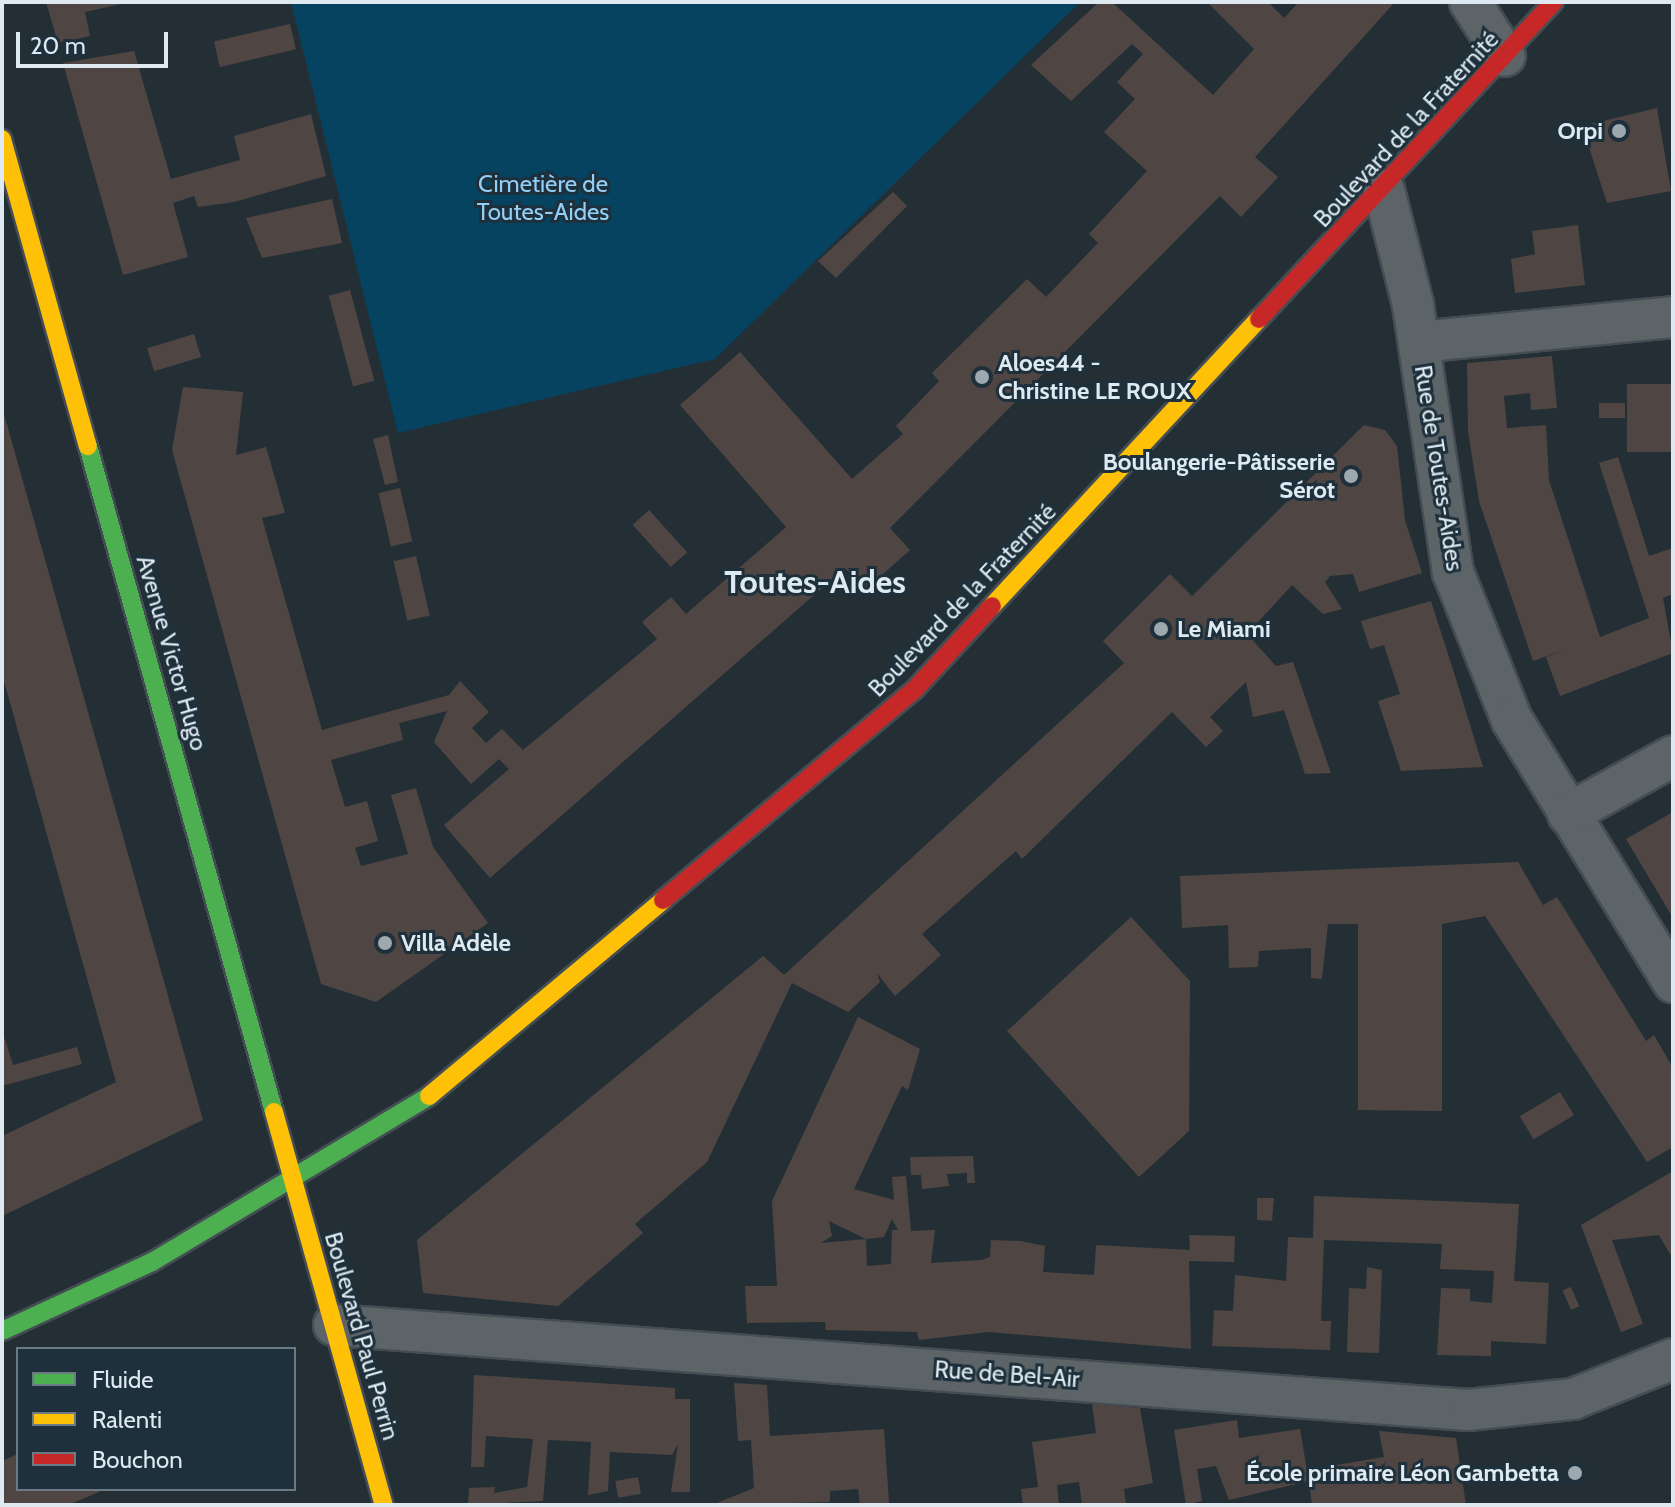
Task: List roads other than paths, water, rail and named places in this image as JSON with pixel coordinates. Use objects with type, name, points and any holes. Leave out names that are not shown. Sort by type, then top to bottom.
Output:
[{"type":"main road","name":"Boulevard de la Fraternité","points":[[2,1331],[152,1262],[294,1181],[424,1100],[915,689],[1384,190],[1554,2]]},
{"type":"main road","name":"Avenue Victor Hugo","points":[[2,139],[294,1181]]},
{"type":"main road","name":"Boulevard Paul Perrin","points":[[294,1181],[384,1505]]},
{"type":"street","points":[[1470,2],[1505,56]]},
{"type":"street","name":"Rue de Toutes-Aides","points":[[1384,190],[1419,342],[1453,572],[1512,720],[1673,982]]},
{"type":"street","points":[[1419,342],[1673,317]]},
{"type":"street","points":[[1568,814],[1673,756]]},
{"type":"street","name":"Rue de Bel-Air","points":[[334,1325],[1468,1410],[1573,1399],[1673,1359]]},
{"type":"place","name":"Orpi","points":[[1619,131]]},
{"type":"place","name":"Aloes44 - Christine LE ROUX","points":[[982,377]]},
{"type":"place","name":"Boulangerie-Pâtisserie Sérot","points":[[1351,476]]},
{"type":"place","name":"Le Miami","points":[[1161,629]]},
{"type":"place","name":"Villa Adèle","points":[[385,943]]},
{"type":"place","name":"École primaire Léon Gambetta","points":[[1575,1473]]},
{"type":"district","name":"Toutes-Aides","points":[[815,582]]},
{"type":"park label","name":"Cimetière de Toutes-Aides","points":[[543,198]]}]
